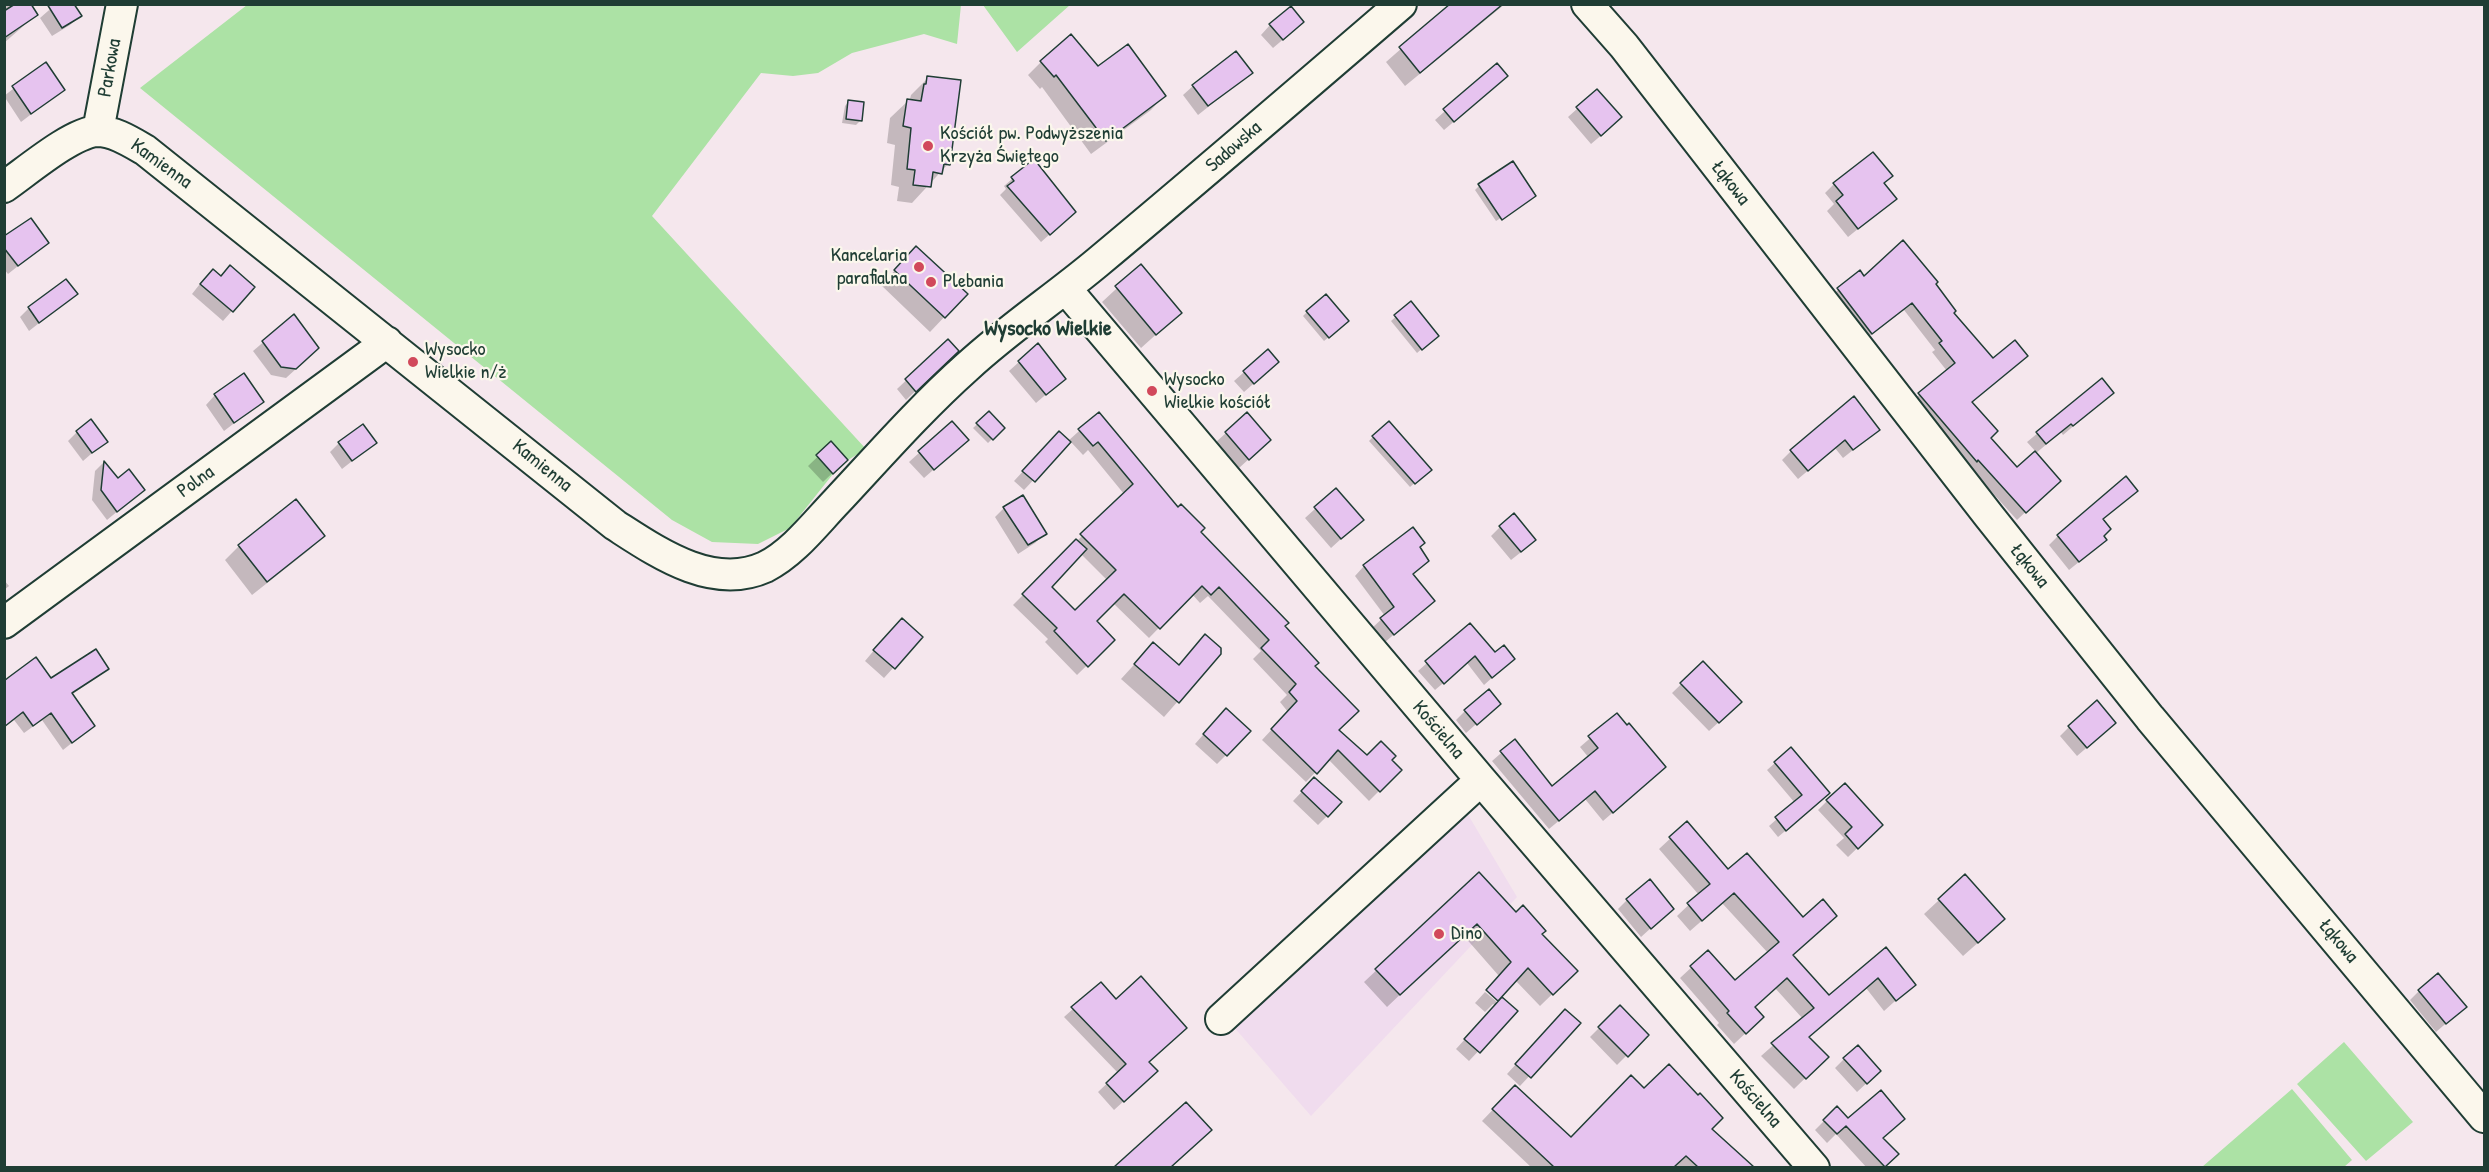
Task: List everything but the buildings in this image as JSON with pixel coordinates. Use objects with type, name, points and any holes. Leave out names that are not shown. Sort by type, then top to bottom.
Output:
[{"type":"street","name":"Parkowa","points":[[98,131],[122,4]]},
{"type":"street","name":"Sadowska","points":[[1066,288],[1401,4]]},
{"type":"street","name":"Łąkowa","points":[[1587,4],[1624,46],[1989,516],[2150,718],[2484,1117]]},
{"type":"street","points":[[4,188],[81,135],[98,131]]},
{"type":"street","name":"Kamienna","points":[[98,131],[124,138],[145,150],[615,525],[655,551],[686,565],[722,574],[742,574],[766,566],[794,546],[932,399],[969,365],[1066,288]]},
{"type":"street","name":"Kościelna","points":[[1066,288],[1481,780],[1814,1167]]},
{"type":"street","name":"Polna","points":[[4,623],[387,342]]},
{"type":"street","points":[[1221,1019],[1481,780]]},
{"type":"shaded area","points":[[1464,808],[1517,897],[1311,1116],[1233,1026]]},
{"type":"green space","points":[[247,5],[961,5],[957,44],[924,34],[852,53],[818,73],[793,76],[761,73],[652,216],[866,449],[848,460],[833,474],[790,528],[758,544],[712,542],[672,520],[140,88]]},
{"type":"green space","points":[[983,5],[1070,5],[1017,52]]},
{"type":"green space","points":[[2344,1042],[2413,1122],[2366,1161],[2297,1084]]},
{"type":"green space","points":[[2292,1089],[2352,1160],[2344,1167],[2202,1167]]},
{"type":"place","name":"Kościół pw. Podwyższenia Krzyża Świętego","points":[[928,146]]},
{"type":"place","name":"Kancelaria parafialna","points":[[919,267]]},
{"type":"place","name":"Plebania","points":[[931,282]]},
{"type":"place","name":"Wysocko Wielkie n/ż","points":[[413,362]]},
{"type":"place","name":"Wysocko Wielkie kościół","points":[[1152,391]]},
{"type":"place","name":"Dino","points":[[1439,934]]},
{"type":"district","name":"Wysocko Wielkie","points":[[1048,329]]}]
